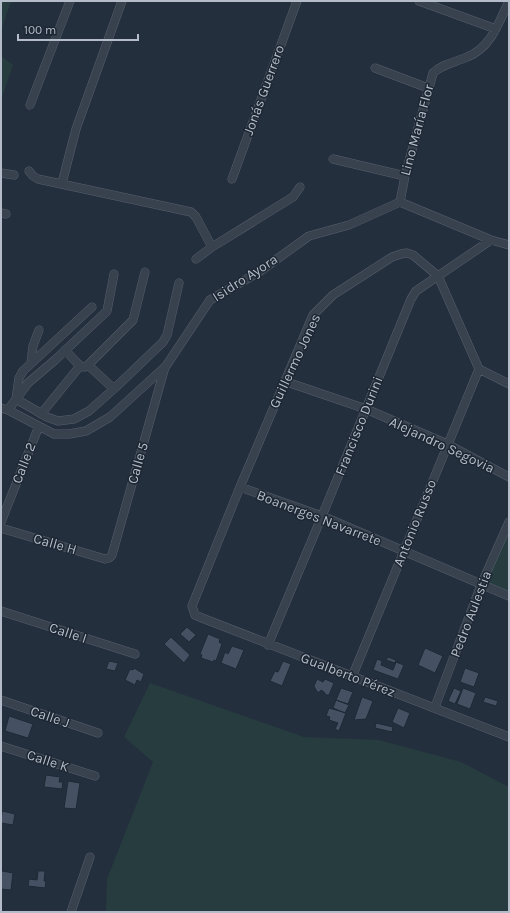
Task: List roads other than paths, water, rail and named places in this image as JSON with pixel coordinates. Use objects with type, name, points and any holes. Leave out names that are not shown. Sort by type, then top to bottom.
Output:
[{"type":"street","points":[[30,105],[70,1]]},
{"type":"street","points":[[62,184],[76,129],[122,1]]},
{"type":"street","name":"Jonás Guerrero","points":[[232,179],[297,1]]},
{"type":"street","points":[[419,1],[496,29]]},
{"type":"street","name":"Lino María Flor","points":[[400,202],[405,176],[431,77],[436,70],[442,66],[477,52],[489,41],[509,1]]},
{"type":"street","points":[[375,68],[428,88]]},
{"type":"street","points":[[333,159],[405,176]]},
{"type":"street","points":[[29,171],[38,179],[191,212],[196,217],[212,247]]},
{"type":"street","points":[[1,172],[14,175]]},
{"type":"street","points":[[196,259],[212,247],[293,197],[300,187]]},
{"type":"street","points":[[400,202],[491,240],[509,245]]},
{"type":"street","name":"Isidro Ayora","points":[[4,409],[54,434],[70,434],[86,431],[110,417],[166,366],[210,300],[259,272],[309,236],[349,225],[400,202]]},
{"type":"street","name":"Francisco Durini","points":[[268,645],[411,299],[416,291],[491,240]]},
{"type":"street","name":"Guillermo Jones","points":[[192,606],[284,381],[314,315],[333,295],[392,257],[407,253],[413,255],[438,276],[479,369]]},
{"type":"street","points":[[42,414],[84,366],[133,320],[145,272]]},
{"type":"street","points":[[4,409],[16,399],[28,383],[56,360],[107,310],[114,274]]},
{"type":"street","points":[[16,399],[52,420],[74,418],[89,411],[114,389],[165,339],[179,283]]},
{"type":"street","points":[[16,399],[21,374],[92,307]]},
{"type":"street","points":[[31,364],[33,346],[39,330]]},
{"type":"street","points":[[65,350],[114,389]]},
{"type":"street","name":"Calle 5","points":[[109,558],[112,555],[166,366]]},
{"type":"street","points":[[479,369],[509,384]]},
{"type":"street","name":"Antonio Russo","points":[[352,677],[479,369]]},
{"type":"street","name":"Alejandro Segovia","points":[[284,381],[366,409],[447,444],[509,477]]},
{"type":"street","name":"Calle 2","points":[[1,522],[39,426]]},
{"type":"street","name":"Boanerges Navarrete","points":[[240,487],[322,516],[509,596]]},
{"type":"street","name":"Pedro Aulestia","points":[[435,707],[481,585],[509,522]]},
{"type":"street","name":"Calle H","points":[[1,528],[105,559],[109,558]]},
{"type":"street","name":"Gualberto Pérez","points":[[192,606],[195,615],[202,618],[268,645],[435,707],[509,737]]},
{"type":"street","name":"Calle I","points":[[1,611],[135,654]]},
{"type":"street","name":"Calle J","points":[[1,700],[98,733]]},
{"type":"street","name":"Calle K","points":[[1,747],[95,776]]},
{"type":"street","points":[[71,912],[90,857]]}]
